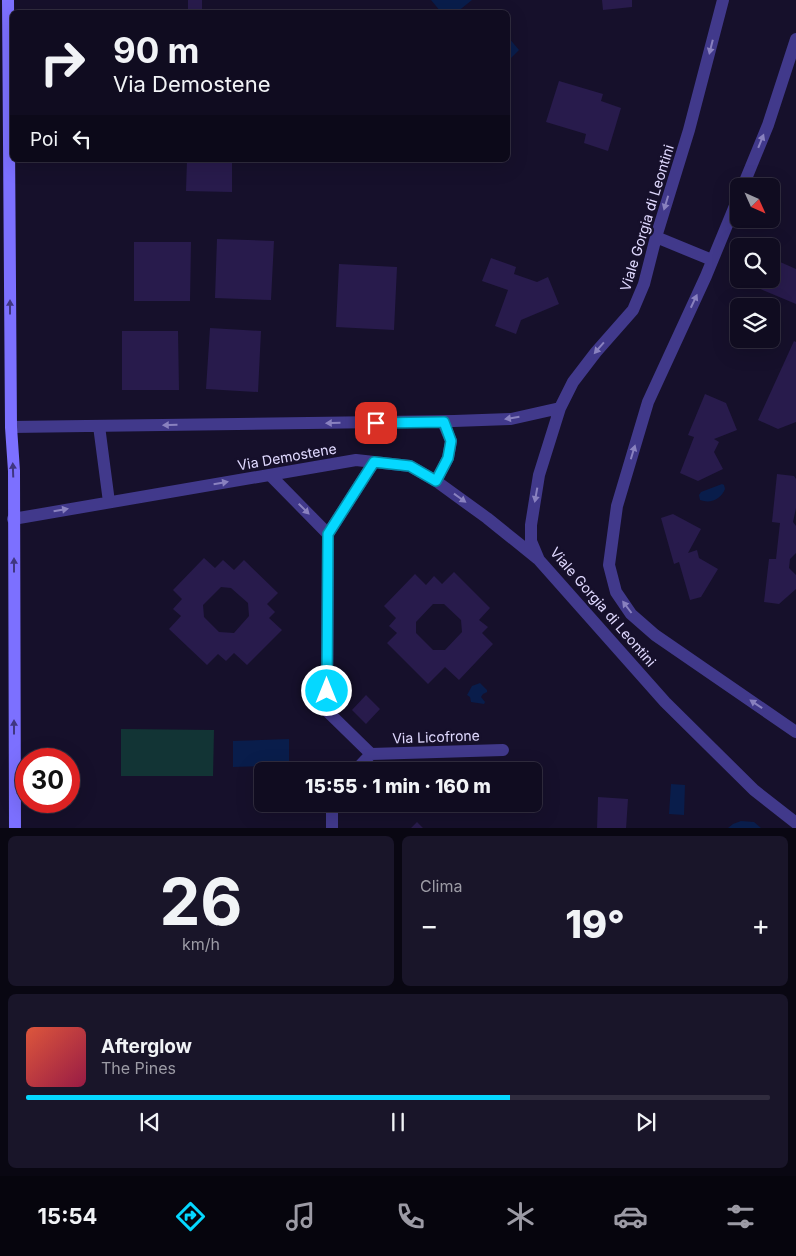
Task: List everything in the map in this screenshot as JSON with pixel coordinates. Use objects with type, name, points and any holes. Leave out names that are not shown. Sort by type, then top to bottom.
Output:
[{"type":"street","points":[[8,0],[11,427],[14,471],[15,828]]},
{"type":"street","name":"Viale Gorgia di Leontini","points":[[723,0],[689,130],[656,237],[644,284],[633,310],[596,352],[573,382],[560,408],[539,475],[531,525],[531,541],[539,560],[665,702],[754,790],[796,823]]},
{"type":"street","points":[[746,178],[768,125],[796,39]]},
{"type":"street","name":"Viale Gorgia di Leontini","points":[[730,217],[648,402],[617,506],[610,565],[616,592],[632,614],[655,635],[796,732]]},
{"type":"street","points":[[656,237],[712,260]]},
{"type":"street","name":"Via Demostene","points":[[11,427],[444,422],[511,419],[560,408]]},
{"type":"street","points":[[436,481],[448,458],[451,441],[444,422]]},
{"type":"street","points":[[99,426],[109,502]]},
{"type":"street","name":"Via Demostene","points":[[13,518],[356,460],[410,466],[436,481],[487,518],[539,560]]},
{"type":"street","points":[[363,762],[371,754],[327,711],[328,534],[374,462]]},
{"type":"street","points":[[270,475],[328,534]]},
{"type":"street","name":"Via Licofrone","points":[[371,754],[503,750]]},
{"type":"street","points":[[332,812],[332,828]]},
{"type":"green space","points":[[121,729],[214,730],[213,776],[121,776]]},
{"type":"water","points":[[431,0],[472,0],[460,10],[439,10]]},
{"type":"water","points":[[510,39],[519,50],[510,59]]},
{"type":"water","points":[[722,484],[725,489],[718,498],[712,501],[700,500],[699,495],[701,492]]},
{"type":"water","points":[[480,683],[487,690],[481,697],[485,702],[484,704],[471,702],[470,697],[467,695],[472,686]]},
{"type":"water","points":[[289,739],[289,762],[254,762],[254,766],[233,767],[233,741]]},
{"type":"water","points":[[671,784],[685,785],[684,815],[669,814]]},
{"type":"water","points":[[741,821],[754,822],[761,828],[728,828]]},
{"type":"building","points":[[188,0],[202,0],[202,10],[188,10]]},
{"type":"building","points":[[602,0],[632,0],[632,7],[603,10]]},
{"type":"building","points":[[559,81],[603,94],[601,101],[621,108],[608,151],[584,143],[586,134],[546,122]]},
{"type":"building","points":[[187,162],[232,162],[232,192],[186,191]]},
{"type":"building","points":[[217,239],[274,241],[271,300],[215,298]]},
{"type":"building","points":[[134,242],[191,242],[190,301],[134,301]]},
{"type":"building","points":[[491,258],[516,267],[514,274],[537,282],[548,277],[559,304],[521,320],[516,334],[495,326],[508,290],[482,281]]},
{"type":"building","points":[[780,262],[796,269],[796,304],[758,288],[780,288]]},
{"type":"building","points":[[339,264],[397,267],[394,330],[336,327]]},
{"type":"building","points":[[210,328],[261,331],[258,392],[206,389]]},
{"type":"building","points":[[122,331],[178,331],[179,390],[122,390]]},
{"type":"building","points":[[794,341],[796,342],[796,422],[778,429],[758,420]]},
{"type":"building","points":[[705,394],[726,403],[737,430],[714,439],[719,442],[714,452],[723,469],[698,481],[680,473],[694,437],[688,435]]},
{"type":"building","points":[[777,474],[794,476],[796,479],[796,508],[793,522],[796,526],[796,553],[790,559],[789,568],[796,575],[796,589],[779,604],[764,602],[769,559],[776,559],[780,523],[772,522]]},
{"type":"building","points":[[673,514],[701,529],[688,553],[697,550],[699,558],[718,569],[701,597],[690,600],[679,562],[674,564],[661,518]]},
{"type":"building","points":[[204,558],[215,568],[223,560],[234,570],[244,560],[278,593],[267,604],[275,612],[269,618],[282,630],[247,665],[234,653],[226,661],[218,654],[207,665],[169,629],[181,616],[173,609],[182,599],[173,590]],"holes":[[[221,587],[231,588],[248,603],[249,616],[234,633],[219,632],[204,617],[203,605]]]},
{"type":"building","points":[[454,572],[490,608],[479,620],[488,627],[482,633],[493,644],[459,680],[445,667],[428,684],[387,643],[397,633],[389,626],[396,618],[384,606],[415,574],[426,585],[434,576],[442,584]],"holes":[[[433,604],[444,604],[461,620],[462,632],[445,650],[433,650],[416,633],[416,622]]]},
{"type":"building","points":[[366,695],[380,709],[366,724],[352,710]]},
{"type":"building","points":[[598,797],[628,799],[626,828],[597,828]]},
{"type":"building","points":[[417,822],[423,828],[411,828]]},
{"type":"route","points":[[327,691],[328,534],[374,462],[410,466],[436,481],[448,458],[451,441],[444,422],[376,423]]}]
